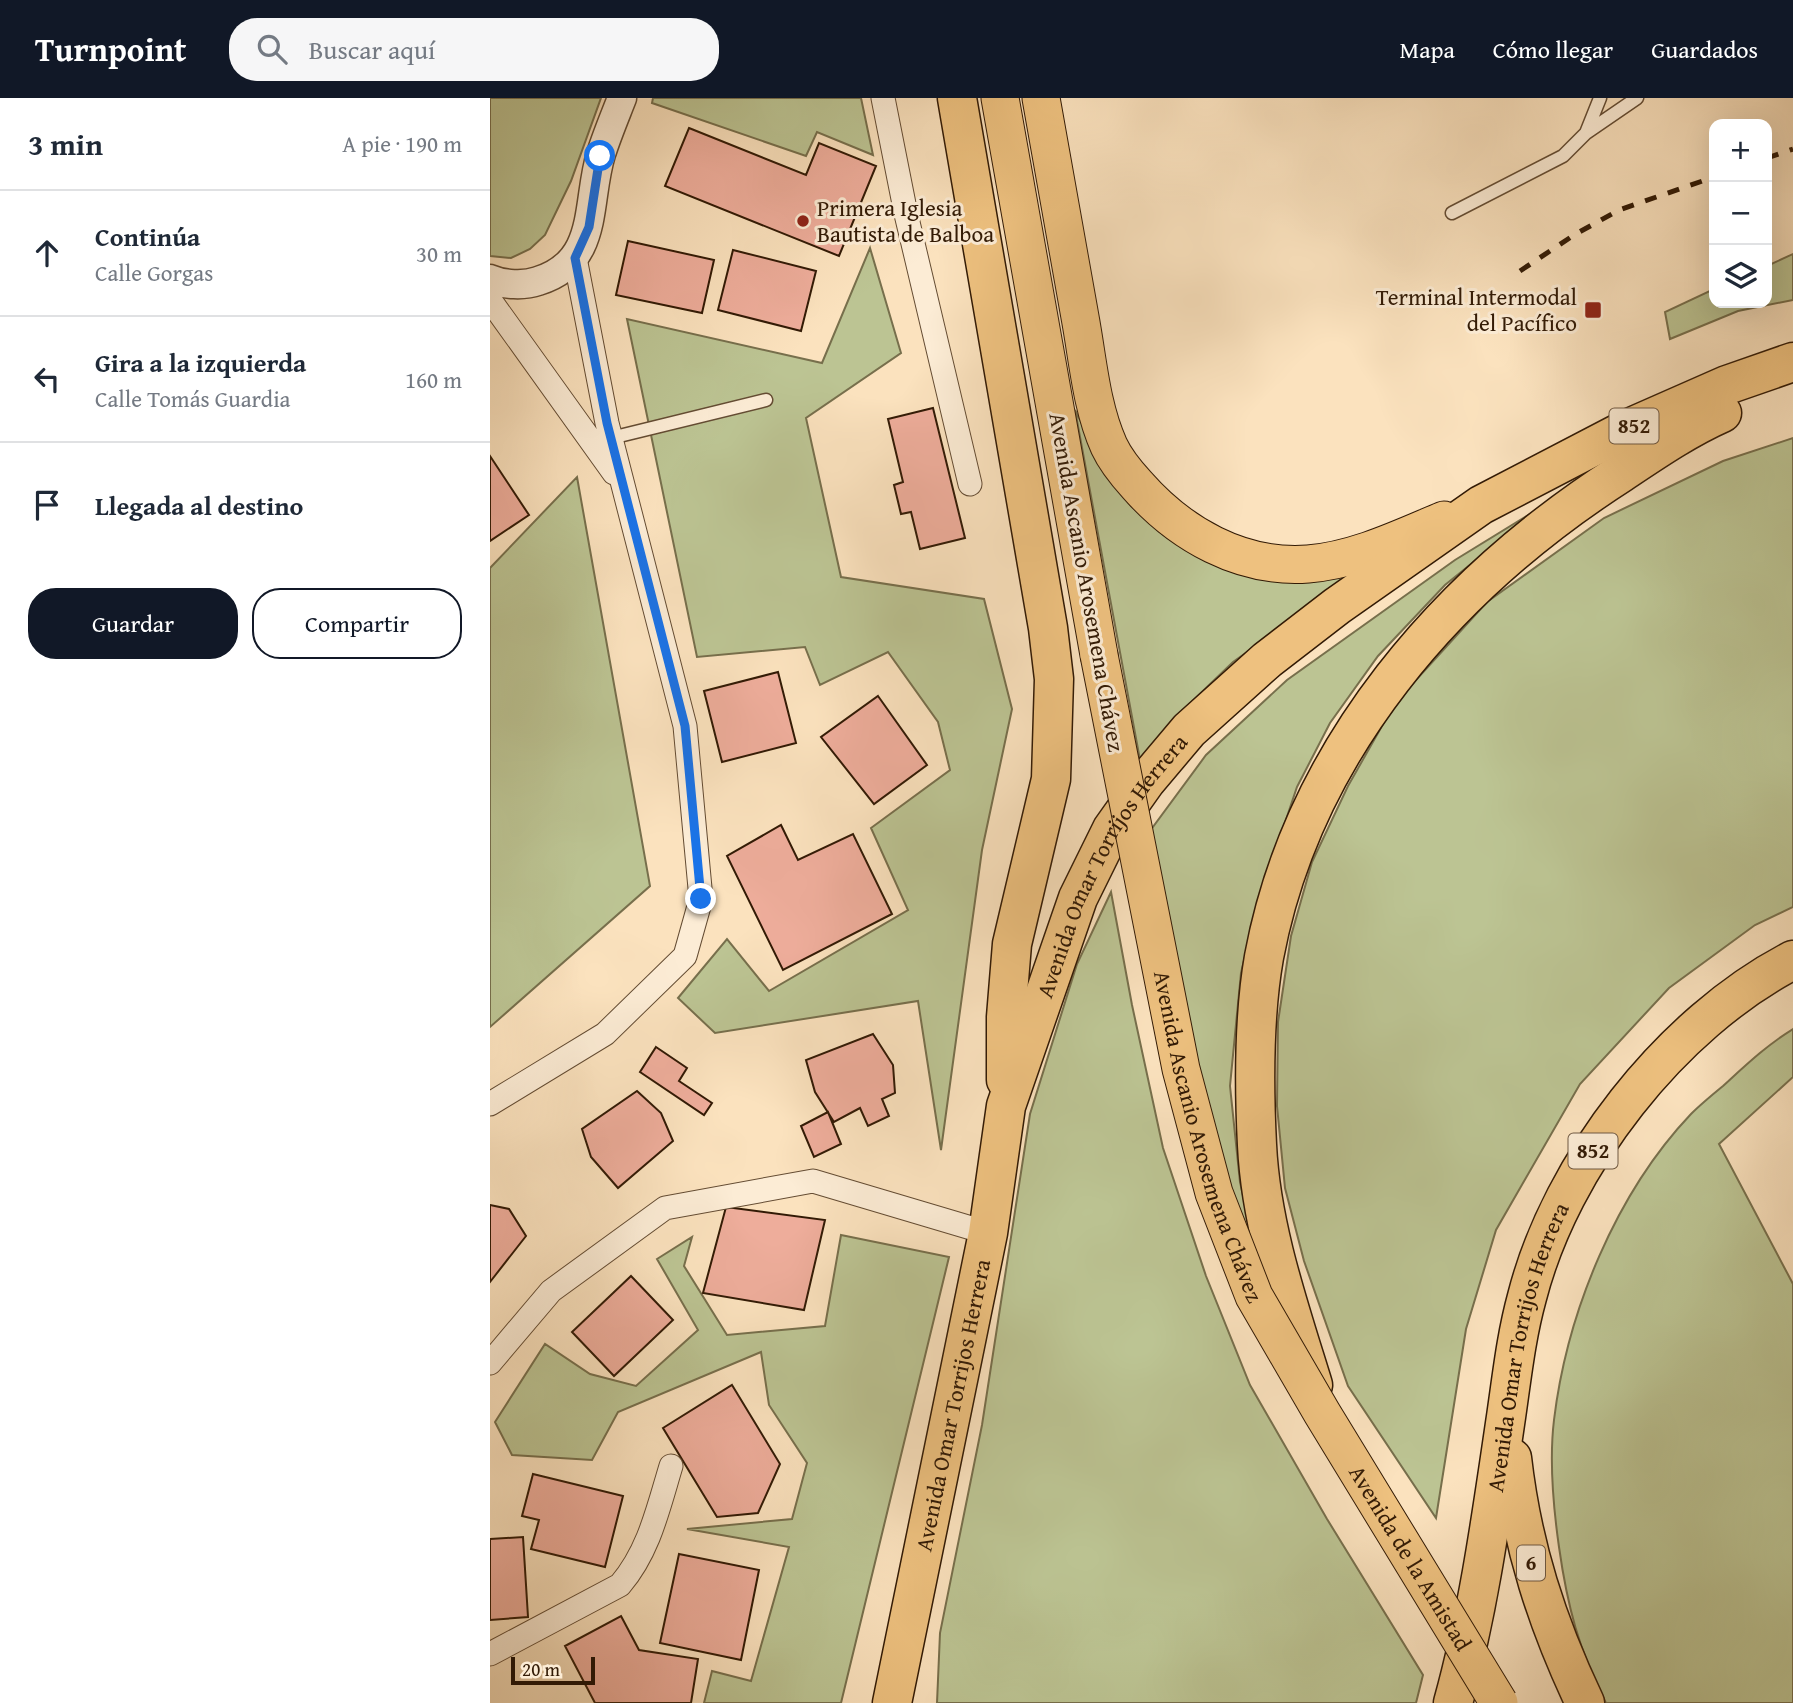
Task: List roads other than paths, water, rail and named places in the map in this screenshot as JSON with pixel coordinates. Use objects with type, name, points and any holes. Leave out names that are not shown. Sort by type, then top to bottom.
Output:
[{"type":"highway","points":[[957,98],[1048,628],[1054,679],[1051,779],[1012,944],[1006,1017],[1006,1106]]},
{"type":"highway","name":"Avenida Omar Torrijos Herrera","points":[[897,1691],[988,1233],[1006,1106],[1078,898],[1112,829],[1146,781],[1189,730],[1267,660],[1337,606],[1481,505],[1627,429],[1727,385],[1793,362]]},
{"type":"highway","points":[[1322,1413],[1284,1291],[1266,1218],[1257,1147],[1255,1051],[1264,957],[1282,887],[1304,827],[1335,763],[1367,710],[1455,607],[1514,550],[1578,500],[1692,426],[1793,380]]},
{"type":"highway","name":"Avenida Omar Torrijos Herrera","points":[[1453,1703],[1478,1598],[1514,1353],[1527,1294],[1548,1236],[1574,1181],[1606,1129],[1644,1081],[1687,1037],[1735,998],[1793,960]]},
{"type":"highway","name":"6","points":[[1507,1414],[1516,1494],[1533,1572],[1559,1647],[1585,1703]]},
{"type":"main road","name":"Avenida Ascanio Arosemena Chávez","points":[[1000,98],[1099,655],[1181,1069],[1214,1193],[1254,1296],[1322,1413]]},
{"type":"main road","name":"Avenida Ascanio Arosemena Chávez","points":[[1041,98],[1097,414],[1119,465],[1150,500],[1174,522],[1210,544],[1238,555],[1279,563],[1309,564],[1381,547],[1481,505]]},
{"type":"main road","name":"Avenida de la Amistad","points":[[1322,1413],[1499,1703]]},
{"type":"street","points":[[490,279],[527,285],[548,278],[575,258],[589,227],[600,156],[622,98]]},
{"type":"street","points":[[883,98],[905,215],[970,484]]},
{"type":"street","points":[[490,1104],[605,1034],[685,956],[701,899],[685,726],[611,438],[575,258]]},
{"type":"street","points":[[490,300],[624,487]]},
{"type":"street","points":[[490,1363],[551,1291],[665,1208],[813,1181],[988,1233]]},
{"type":"street","points":[[490,1654],[620,1585],[646,1546],[671,1466]]},
{"type":"lane","points":[[1586,133],[1600,98]]},
{"type":"lane","points":[[1452,213],[1563,156],[1586,133],[1637,98]]},
{"type":"lane","points":[[611,438],[766,400]]},
{"type":"railway","points":[[1772,156],[1793,149]]},
{"type":"railway","points":[[1520,271],[1574,235],[1619,210],[1709,179]]},
{"type":"place","name":"Primera Iglesia Bautista de Balboa","points":[[803,221]]},
{"type":"place","name":"Terminal Intermodal del Pacífico","points":[[1593,310]]}]
